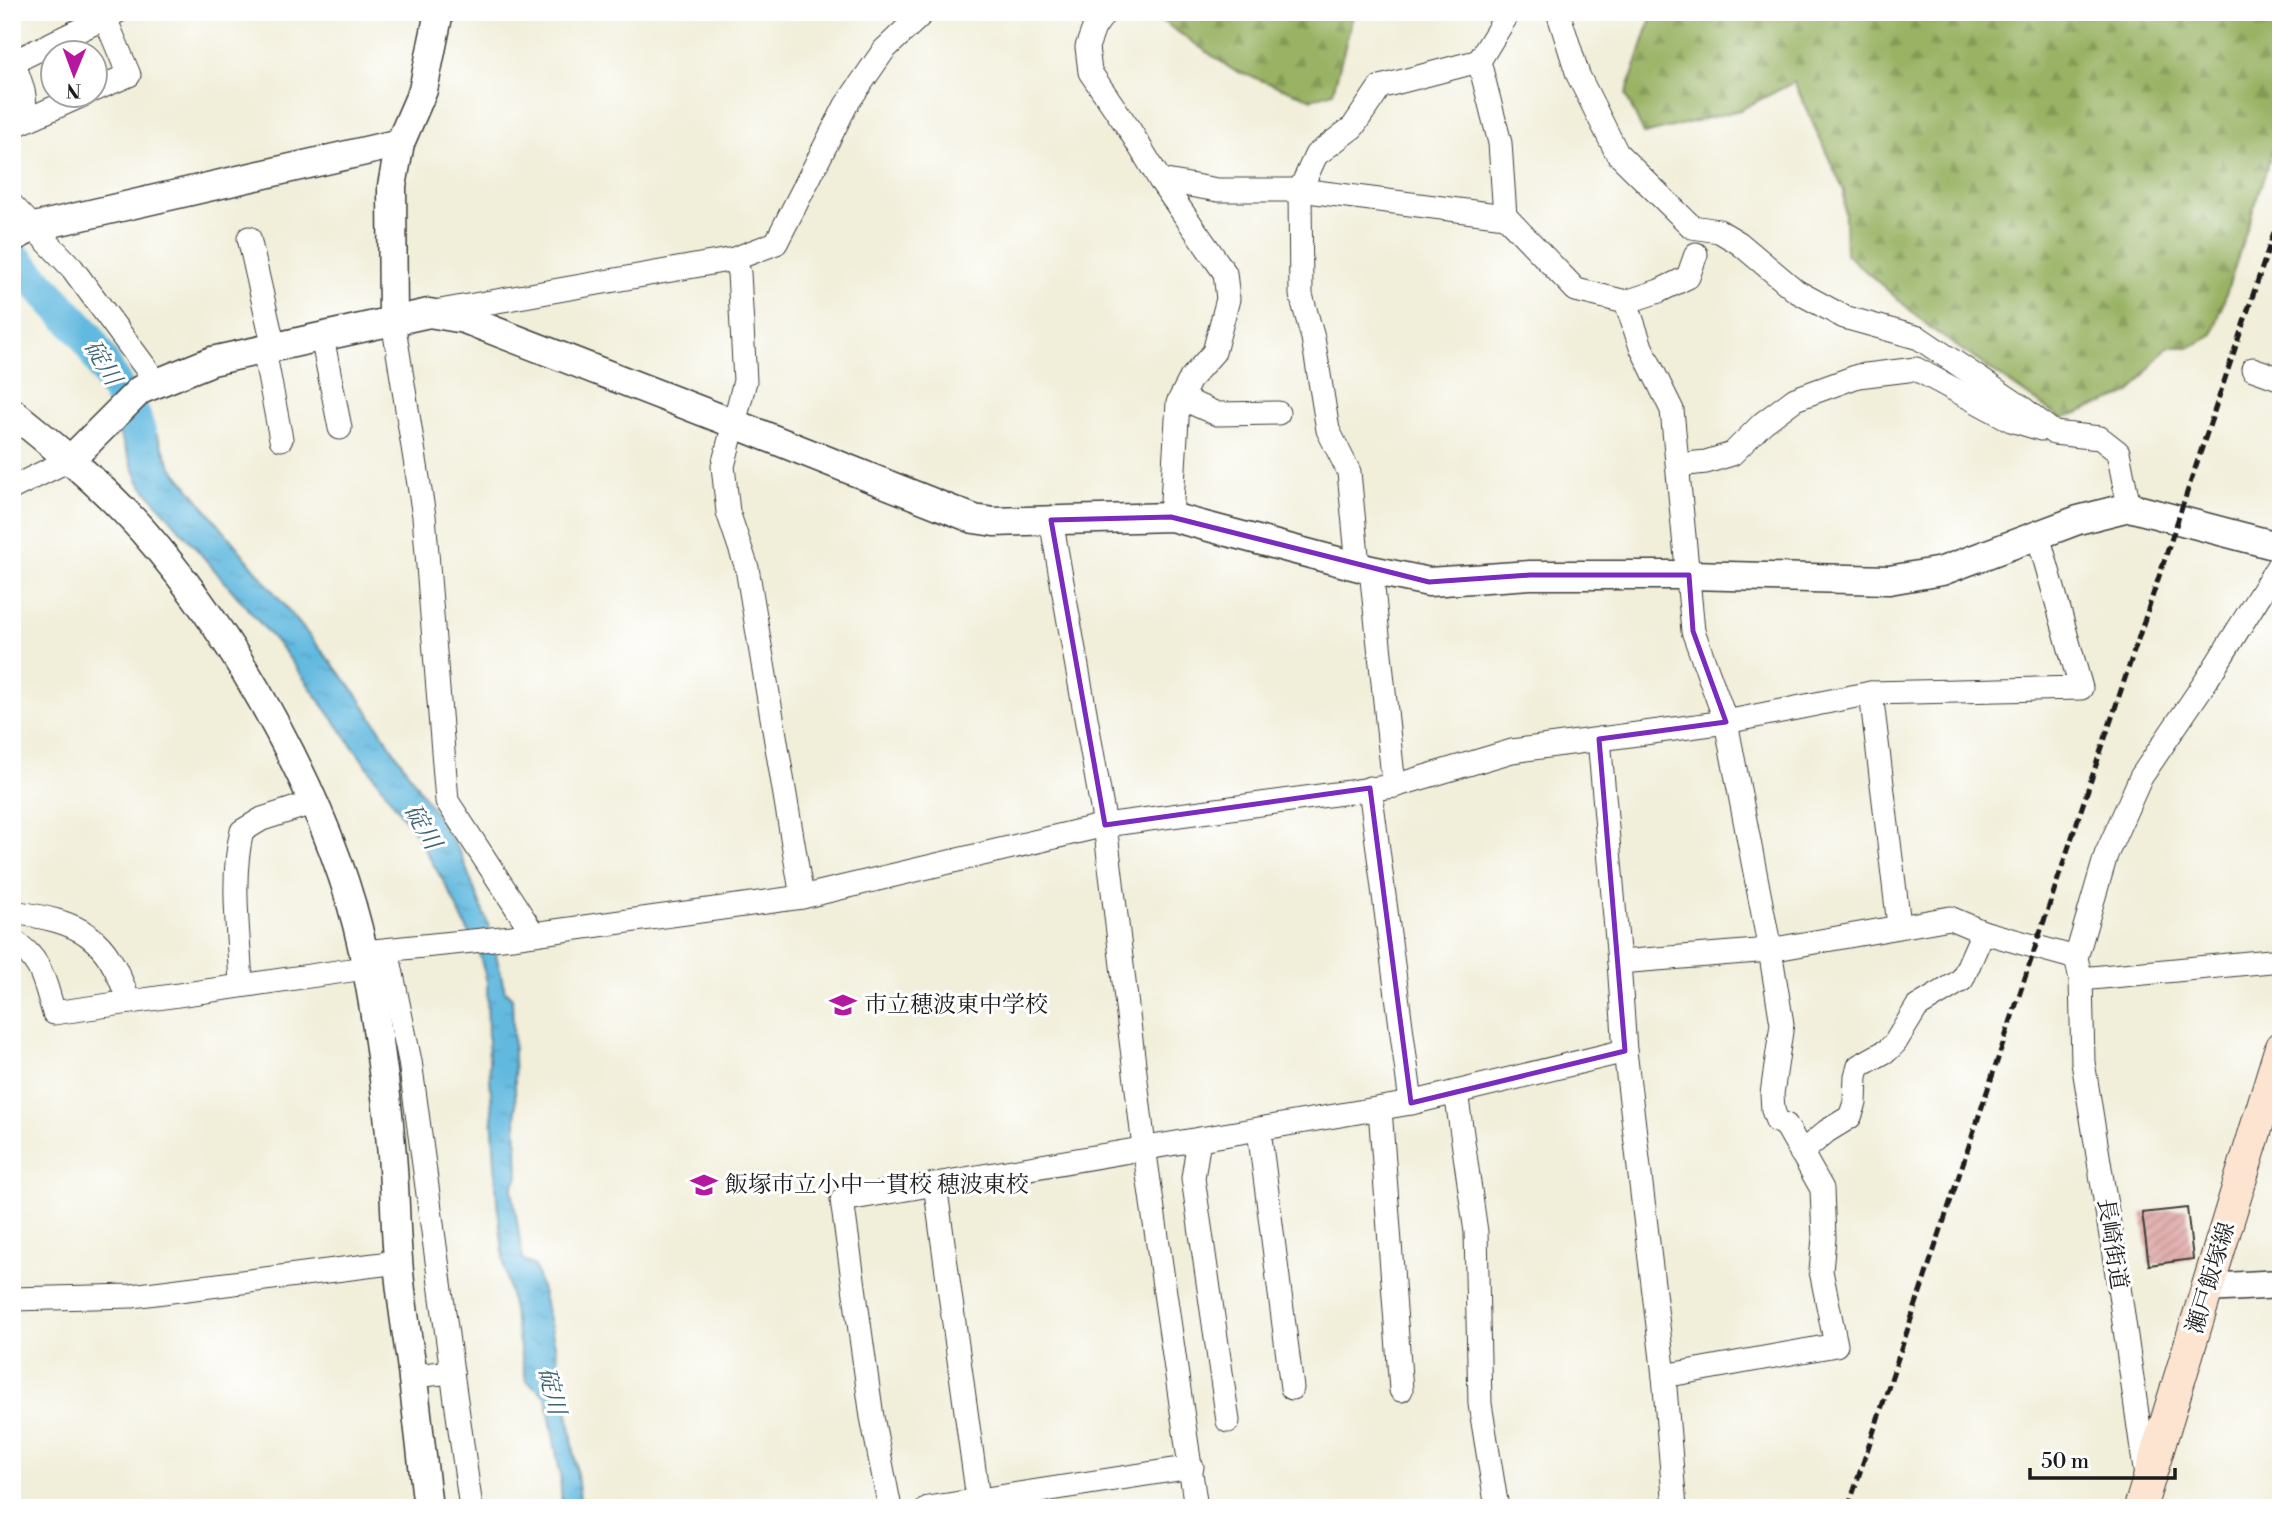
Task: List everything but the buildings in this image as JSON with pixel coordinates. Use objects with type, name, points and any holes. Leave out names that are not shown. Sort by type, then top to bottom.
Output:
[{"type":"main road","name":"瀬戸飯塚線","points":[[2145,1500],[2281,1047]]},
{"type":"street","points":[[439,12],[423,90],[401,143],[392,186],[393,321],[424,516],[447,801],[522,935]]},
{"type":"street","points":[[12,488],[71,459],[148,386],[212,361],[429,313],[734,259],[776,243],[846,105],[884,50],[924,12]]},
{"type":"street","points":[[1105,12],[1094,28],[1087,47],[1090,72],[1129,128],[1160,180],[1225,273],[1228,299],[1214,352],[1191,378],[1178,403],[1171,517]]},
{"type":"street","points":[[1394,786],[1349,472],[1328,430],[1313,338],[1301,295],[1300,190],[1316,155],[1353,127],[1380,87],[1479,61],[1509,12]]},
{"type":"street","points":[[1558,12],[1578,75],[1617,153],[1692,228],[1719,232],[1739,243],[1796,291],[1844,317],[1919,338],[2020,406],[2054,433]]},
{"type":"street","points":[[15,126],[25,107],[25,96],[13,61],[111,15],[129,75],[108,84]]},
{"type":"street","points":[[1479,61],[1500,143],[1505,216]]},
{"type":"street","points":[[15,126],[54,108]]},
{"type":"street","points":[[23,233],[401,143]]},
{"type":"street","points":[[1160,180],[1218,190],[1300,190],[1505,216],[1576,290],[1626,302],[1659,291],[1688,277],[1696,254]]},
{"type":"street","points":[[12,205],[23,233],[72,268],[148,386]]},
{"type":"street","points":[[249,237],[269,349],[281,439]]},
{"type":"street","points":[[734,259],[739,273],[745,381],[723,466],[728,512],[747,568],[802,897]]},
{"type":"street","points":[[1626,302],[1641,347],[1672,411],[1693,631],[1726,722],[1782,1024],[1772,1094],[1773,1110],[1777,1121],[1786,1125],[1822,1189],[1821,1271],[1836,1345],[1664,1376]]},
{"type":"street","points":[[429,313],[464,319],[974,520],[995,522],[1171,517],[1364,568],[1429,582],[1530,575],[1689,575],[1889,580],[1942,571],[2078,520],[2129,507],[2281,547]]},
{"type":"street","points":[[322,337],[340,428]]},
{"type":"street","points":[[1678,465],[1706,462],[1732,454],[1763,423],[1795,398],[1858,376],[1916,369],[2011,420],[2054,433],[2100,438],[2118,452],[2129,507]]},
{"type":"street","points":[[2253,369],[2281,379]]},
{"type":"street","points":[[1181,398],[1217,414],[1278,413]]},
{"type":"street","points":[[12,412],[71,459],[142,531],[190,590],[239,663],[279,731],[312,803],[410,1061],[471,1508]]},
{"type":"street","points":[[1051,520],[1105,825],[1144,1147],[1196,1508]]},
{"type":"street","points":[[12,940],[27,950],[41,969],[54,1013],[241,985],[372,957],[453,944],[802,897],[1105,825],[1394,786],[1512,751],[1726,722],[1871,692],[2081,688],[2038,534]]},
{"type":"street","name":"長崎街道","points":[[2145,1500],[2118,1280],[2083,1062],[2078,969],[2106,855],[2141,777],[2206,681],[2281,561]]},
{"type":"street","points":[[1871,692],[1899,925]]},
{"type":"street","points":[[1599,739],[1625,1051],[1664,1376],[1675,1508]]},
{"type":"street","points":[[1370,788],[1411,1103]]},
{"type":"street","points":[[241,985],[236,874],[237,850],[242,831],[262,819],[312,803]]},
{"type":"street","points":[[12,912],[41,916],[75,926],[93,939],[107,953],[119,972],[129,1002]]},
{"type":"street","points":[[1619,962],[1770,950],[1950,918],[2078,969],[2281,960]]},
{"type":"street","points":[[1801,1153],[1827,1131],[1850,1117],[1855,1103],[1859,1066],[1888,1050],[1895,1043],[1917,1007],[1962,981],[1983,932]]},
{"type":"street","points":[[372,957],[392,1155],[398,1262],[428,1508]]},
{"type":"street","points":[[890,1508],[872,1417],[842,1200],[1380,1109],[1625,1051]]},
{"type":"street","points":[[1456,1091],[1476,1232],[1480,1404],[1497,1508]]},
{"type":"street","points":[[1380,1109],[1401,1390]]},
{"type":"street","points":[[1259,1130],[1292,1388]]},
{"type":"street","points":[[1199,1139],[1193,1178],[1228,1421]]},
{"type":"street","points":[[935,1184],[978,1499]]},
{"type":"street","points":[[12,1299],[132,1296],[398,1262]]},
{"type":"street","points":[[2207,1288],[2281,1284]]},
{"type":"street","points":[[412,1376],[452,1372]]},
{"type":"street","points":[[928,1508],[1192,1467]]},
{"type":"highlighted area","points":[[1171,517],[1429,582],[1530,575],[1689,575],[1693,631],[1726,722],[1599,739],[1625,1051],[1411,1103],[1370,788],[1105,825],[1051,520]]},
{"type":"green space","points":[[1149,12],[1354,12],[1333,92],[1312,99],[1233,70]]},
{"type":"green space","points":[[1653,12],[2281,12],[2281,124],[2213,334],[2191,347],[2167,347],[2130,393],[2062,419],[1933,330],[1846,254],[1844,191],[1794,82],[1740,110],[1644,134],[1626,95]]},
{"type":"water","points":[[133,396],[158,437],[171,466],[356,693],[461,855],[489,927],[505,991],[512,998],[518,1176],[512,1189],[523,1260],[535,1266],[557,1356],[569,1416],[581,1508],[562,1508],[560,1473],[546,1396],[526,1380],[504,1263],[497,1199],[487,982],[480,956],[449,891],[415,833],[284,651],[139,482],[113,418]]},
{"type":"waterway","name":"碇川","points":[[12,256],[86,335],[134,418],[139,434]]},
{"type":"railway","points":[[1848,1508],[2281,211]]},
{"type":"place","name":"市立穂波東中学校","points":[[843,1005]]},
{"type":"place","name":"飯塚市立小中一貫校 穂波東校","points":[[704,1185]]}]
